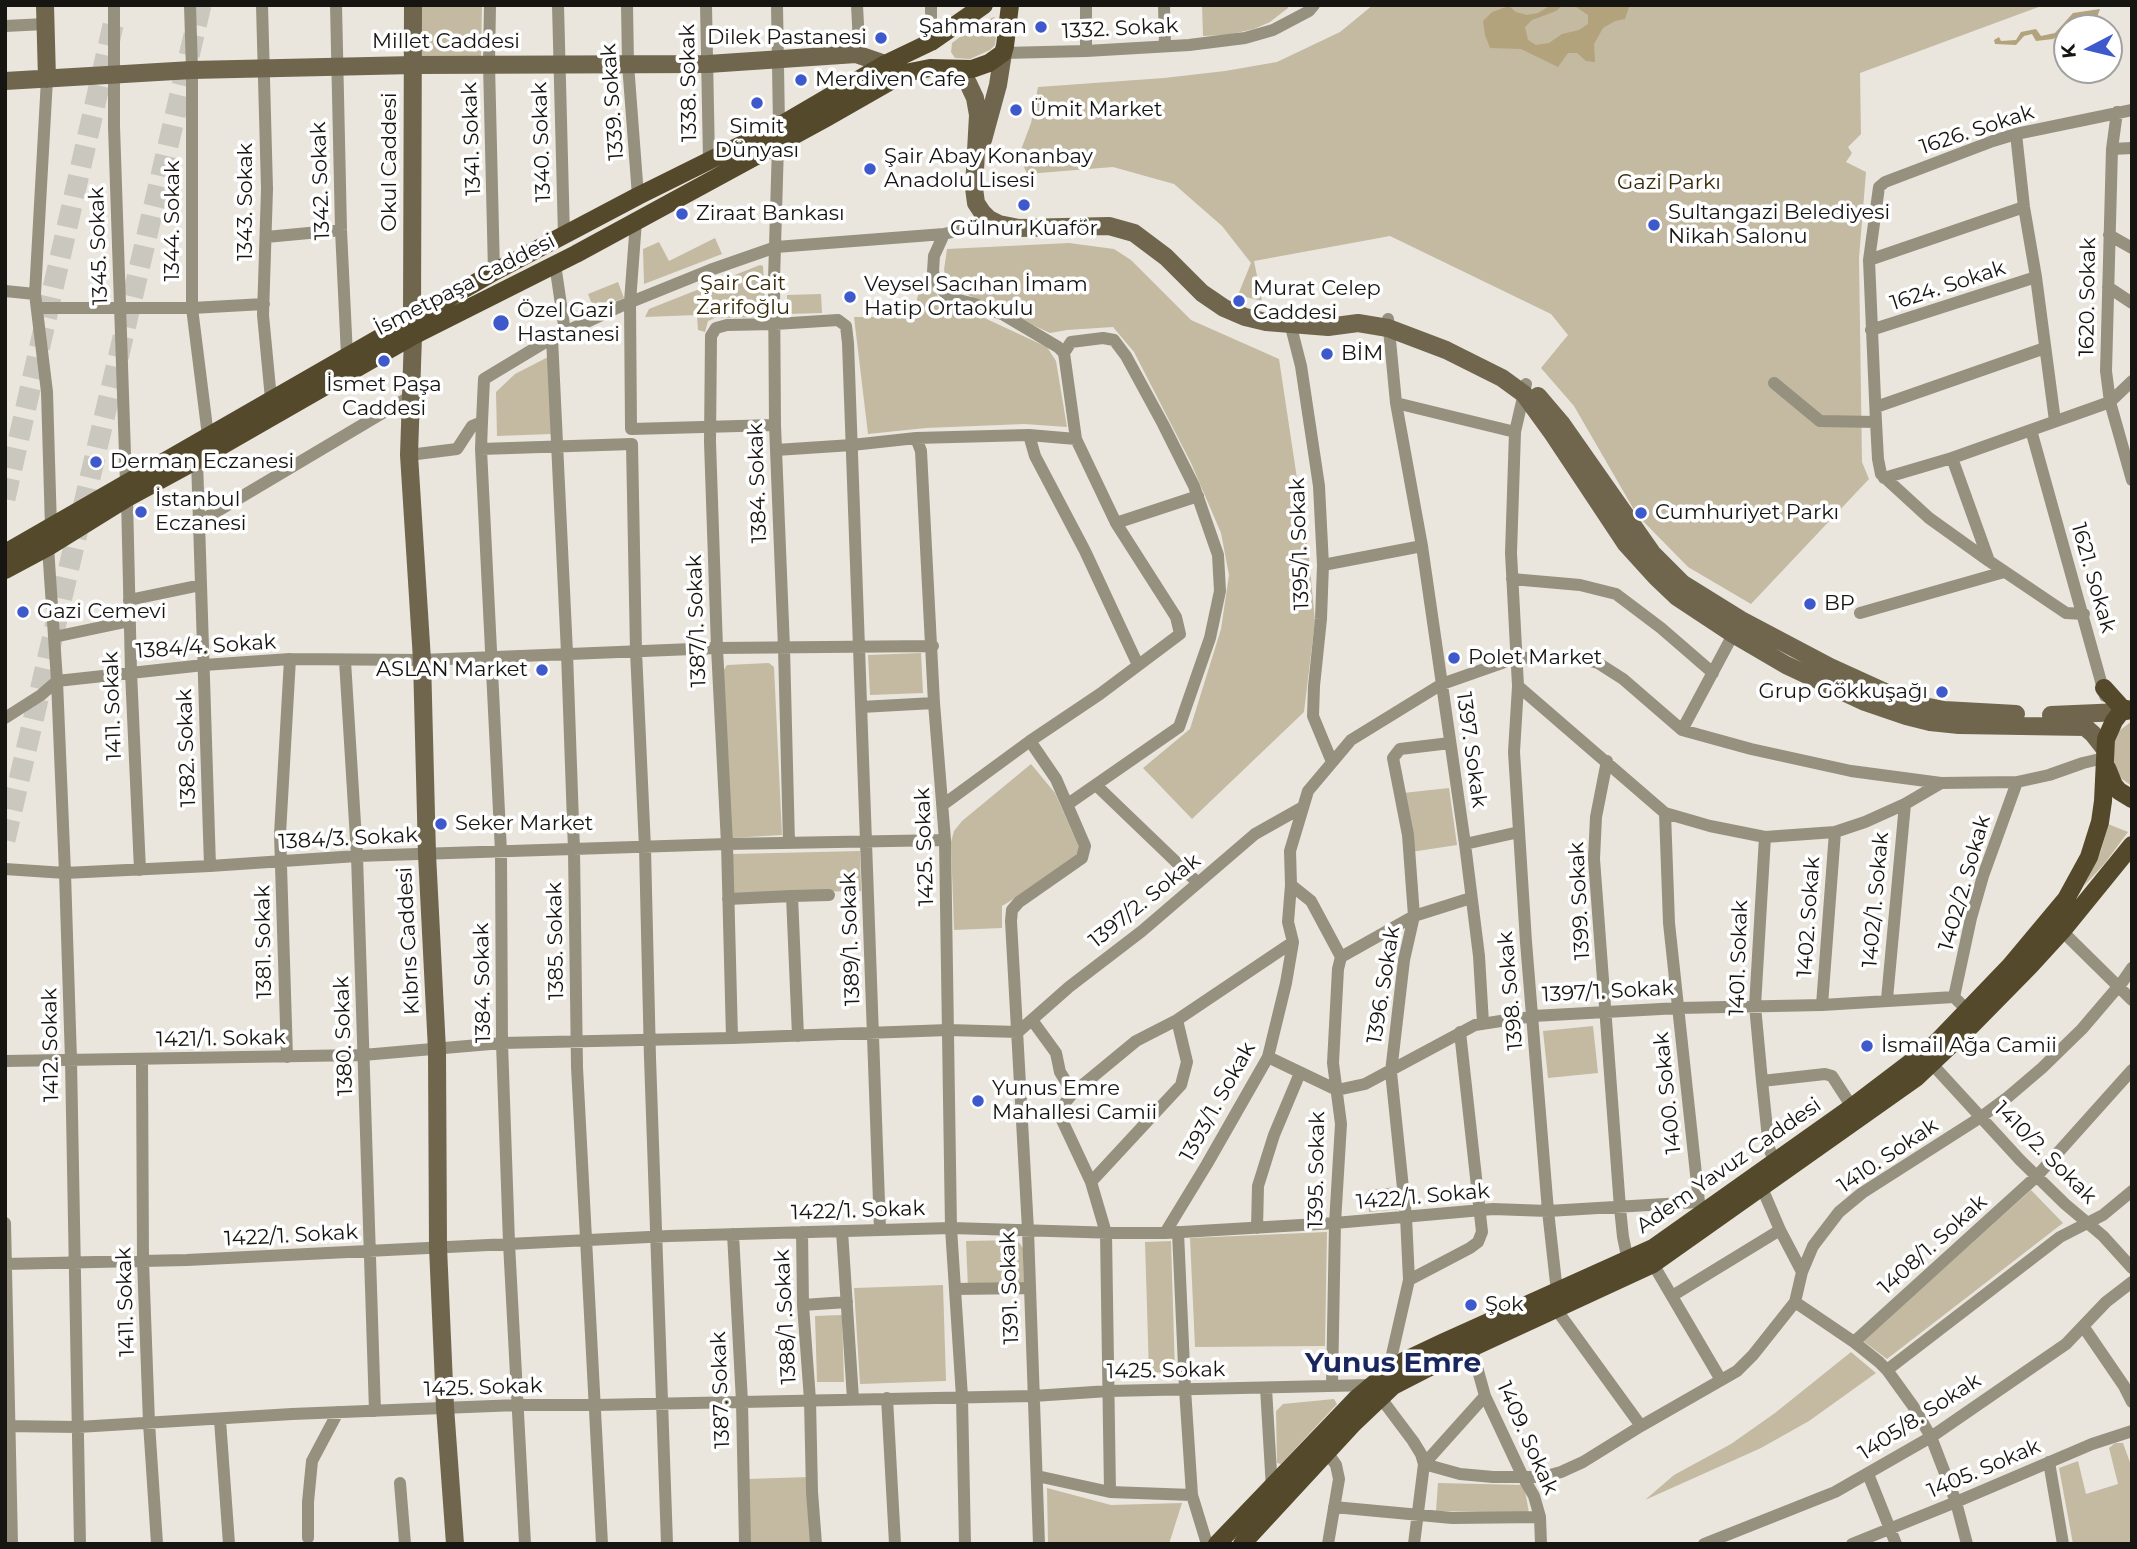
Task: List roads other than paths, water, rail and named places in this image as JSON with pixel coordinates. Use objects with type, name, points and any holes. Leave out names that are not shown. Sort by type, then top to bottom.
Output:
[{"type":"main road","points":[[1003,53],[1010,5]]},
{"type":"main road","points":[[1009,24],[1023,5]]},
{"type":"main road","name":"İsmetpaşa Caddesi","points":[[5,553],[127,491],[197,460],[412,327],[494,272],[779,126],[885,64],[937,39],[981,7]]},
{"type":"main road","points":[[937,39],[943,58],[955,70]]},
{"type":"main road","name":"İsmetpaşa Caddesi","points":[[5,570],[48,547],[208,436],[347,356],[555,264],[778,145],[905,73],[930,68],[972,69],[989,63],[1003,53]]},
{"type":"main road","points":[[2104,688],[2123,711]]},
{"type":"main road","name":"Adem Yavuz Caddesi","points":[[1217,1544],[1376,1391],[1393,1386],[1472,1349],[1653,1248],[1703,1206],[1775,1163],[1917,1059],[1968,1012],[2043,928],[2078,879],[2089,857],[2100,822],[2105,748],[2114,721],[2123,711]]},
{"type":"main road","points":[[2105,748],[2114,785],[2126,797],[2132,799]]},
{"type":"main road","name":"Adem Yavuz Caddesi","points":[[1241,1544],[1327,1452],[1388,1372],[1442,1343],[1653,1264],[1932,1064],[1994,1004],[2062,931],[2132,845]]},
{"type":"street","points":[[45,5],[47,79],[35,294],[47,392],[51,528]]},
{"type":"street","name":"1345. Sokak","points":[[114,5],[114,139],[127,491]]},
{"type":"street","name":"1344. Sokak","points":[[190,5],[192,308],[208,436]]},
{"type":"street","name":"1343. Sokak","points":[[262,5],[267,189],[264,304],[271,400]]},
{"type":"street","name":"1342. Sokak","points":[[336,5],[347,356]]},
{"type":"street","name":"Okul Caddesi","points":[[412,327],[413,5]]},
{"type":"street","name":"1341. Sokak","points":[[490,5],[494,272]]},
{"type":"street","name":"1340. Sokak","points":[[558,5],[564,236]]},
{"type":"street","name":"1339. Sokak","points":[[627,5],[628,64],[638,196]]},
{"type":"street","name":"1338. Sokak","points":[[706,5],[709,160]]},
{"type":"street","points":[[777,5],[779,126]]},
{"type":"street","points":[[856,54],[859,44],[857,5]]},
{"type":"street","points":[[931,5],[937,39]]},
{"type":"street","points":[[1086,5],[1086,51]]},
{"type":"street","points":[[1164,5],[1165,46]]},
{"type":"street","name":"1332. Sokak","points":[[1003,53],[1086,51],[1245,38],[1273,30],[1314,5]]},
{"type":"street","points":[[5,26],[45,24]]},
{"type":"street","points":[[977,152],[987,133],[1003,53]]},
{"type":"street","name":"Millet Caddesi","points":[[5,81],[192,70],[336,66],[708,64],[856,54],[885,64]]},
{"type":"street","points":[[955,70],[968,83],[975,98],[978,115],[974,188],[976,203],[989,219],[1019,228],[1109,226],[1133,233],[1166,257],[1202,293],[1224,308],[1245,317],[1266,322],[1290,323],[1352,317],[1436,336],[1490,362],[1525,389],[1561,423],[1652,553],[1683,584],[1786,664],[1865,702],[1906,716],[1959,725],[2085,727],[2105,748],[2083,763],[2049,775],[2017,782],[1941,783],[1851,771],[1751,749],[1682,730],[1737,627]]},
{"type":"street","name":"1626. Sokak","points":[[1869,260],[1879,187],[1885,182],[2016,134],[2132,110]]},
{"type":"street","name":"1620. Sokak","points":[[2116,112],[2112,149],[2106,371],[2110,402],[2132,480]]},
{"type":"street","points":[[2016,134],[2055,421]]},
{"type":"street","points":[[776,247],[778,145]]},
{"type":"street","points":[[2112,149],[2132,148]]},
{"type":"street","points":[[2024,207],[1869,260],[1878,459],[1884,478],[1929,517],[2004,572],[2066,612],[2084,614]]},
{"type":"street","points":[[552,338],[630,302],[776,247],[944,234],[975,226],[989,219]]},
{"type":"street","points":[[636,221],[630,302],[636,651],[645,848],[667,1544]]},
{"type":"street","points":[[266,237],[341,230]]},
{"type":"street","points":[[944,234],[934,256],[933,272],[939,287],[951,298],[1004,315],[1058,346],[1064,353],[1076,439],[1116,523],[1169,606],[1180,634],[944,804]]},
{"type":"street","points":[[2109,235],[2132,248]]},
{"type":"street","name":"1384. Sokak","points":[[776,247],[775,425],[789,842]]},
{"type":"street","points":[[555,264],[565,332]]},
{"type":"street","name":"1624. Sokak","points":[[1871,330],[2036,277]]},
{"type":"street","points":[[2108,287],[2132,303]]},
{"type":"street","points":[[5,291],[35,294]]},
{"type":"street","points":[[37,308],[192,308],[264,304]]},
{"type":"street","name":"1387/1. Sokak","points":[[732,1038],[710,428],[710,336],[719,326],[727,324],[838,320]]},
{"type":"street","name":"1389/1. Sokak","points":[[838,320],[848,330],[880,1230]]},
{"type":"street","name":"1395/1. Sokak","points":[[1290,323],[1301,366],[1319,486],[1323,565],[1312,716],[1332,762]]},
{"type":"street","name":"1397. Sokak","points":[[1388,323],[1396,403],[1422,546],[1465,844],[1479,956],[1483,1023]]},
{"type":"street","name":"Kıbrıs Caddesi","points":[[412,327],[409,455],[422,660],[427,854],[437,1050],[438,1247],[445,1407],[455,1544]]},
{"type":"street","name":"1384. Sokak","points":[[526,1544],[509,1243],[502,1043],[500,852],[481,449],[484,379],[552,338]]},
{"type":"street","name":"1385. Sokak","points":[[552,338],[567,653],[577,1067],[603,1544]]},
{"type":"street","points":[[1030,741],[1056,779],[1068,804],[1179,727],[1210,638],[1220,591],[1218,555],[1198,496],[1137,373],[1114,340],[1103,338],[1071,342],[1064,353]]},
{"type":"street","points":[[1876,407],[2045,348]]},
{"type":"street","points":[[1884,478],[1952,458],[2110,402],[2132,381]]},
{"type":"street","points":[[1774,383],[1820,421],[1876,422]]},
{"type":"street","name":"1398. Sokak","points":[[1525,389],[1515,432],[1511,553],[1518,686],[1514,752],[1526,942],[1557,1300]]},
{"type":"street","points":[[199,522],[411,396]]},
{"type":"street","points":[[1396,403],[1515,432]]},
{"type":"street","points":[[409,455],[457,449],[472,426],[482,422]]},
{"type":"street","points":[[631,429],[775,425]]},
{"type":"street","name":"1621. Sokak","points":[[2031,430],[2104,688]]},
{"type":"street","points":[[776,450],[852,446],[916,438],[1029,435],[1076,439]]},
{"type":"street","points":[[1029,435],[1035,456],[1085,551],[1139,665]]},
{"type":"street","name":"1425. Sokak","points":[[916,438],[921,451],[934,703],[944,804],[951,1228],[962,1397],[965,1544]]},
{"type":"street","points":[[481,449],[632,444]]},
{"type":"street","points":[[1952,458],[1989,561]]},
{"type":"street","name":"1382. Sokak","points":[[197,460],[210,866]]},
{"type":"street","name":"1411. Sokak","points":[[127,491],[131,672],[140,870]]},
{"type":"street","points":[[1116,523],[1198,496]]},
{"type":"street","points":[[1323,565],[1422,546]]},
{"type":"street","name":"1412. Sokak","points":[[48,547],[65,873],[80,1544]]},
{"type":"street","points":[[1860,613],[2004,572]]},
{"type":"street","points":[[1512,579],[1580,585],[1616,594],[1713,673]]},
{"type":"street","points":[[129,600],[201,585]]},
{"type":"street","points":[[54,637],[130,621]]},
{"type":"street","points":[[1737,627],[1896,697],[1924,706],[1944,710],[2038,715],[2123,711]]},
{"type":"street","name":"1384/4. Sokak","points":[[57,681],[204,665],[290,659],[422,660],[717,648],[933,646]]},
{"type":"street","name":"1393/1. Sokak","points":[[1171,1232],[1268,1056],[1293,942],[1288,922],[1290,851],[1308,791],[1351,740],[1442,684],[1516,658],[1575,657],[1598,663],[1623,680],[1682,730]]},
{"type":"street","name":"1381. Sokak","points":[[287,1057],[281,834],[290,659]]},
{"type":"street","name":"1380. Sokak","points":[[345,661],[357,856],[375,1411]]},
{"type":"street","points":[[5,718],[41,695],[57,681]]},
{"type":"street","points":[[1518,686],[1665,813],[1710,826],[1765,837],[1835,832],[1905,804],[1941,783]]},
{"type":"street","points":[[861,707],[934,703]]},
{"type":"street","name":"1396. Sokak","points":[[1388,1372],[1409,1280],[1406,1217],[1391,1072],[1404,960],[1414,916],[1408,835],[1393,758],[1400,749],[1450,743]]},
{"type":"street","name":"1399. Sokak","points":[[1607,761],[1596,817],[1594,859],[1620,1208],[1628,1261]]},
{"type":"street","name":"1402/2. Sokak","points":[[1954,997],[1970,918],[2017,782]]},
{"type":"street","points":[[1097,786],[1198,884]]},
{"type":"street","name":"1391. Sokak","points":[[1039,1544],[1028,1230],[1010,921],[1012,910],[1018,902],[1082,858],[1085,846],[1068,804]]},
{"type":"street","name":"1402/1. Sokak","points":[[1887,999],[1905,804]]},
{"type":"street","name":"1397/2. Sokak","points":[[1018,1032],[1255,834],[1303,807]]},
{"type":"street","name":"1400. Sokak","points":[[1665,813],[1669,923],[1703,1206]]},
{"type":"street","points":[[1465,844],[1519,832]]},
{"type":"street","name":"1402. Sokak","points":[[1822,1005],[1835,832]]},
{"type":"street","name":"1401. Sokak","points":[[1765,837],[1755,1006],[1769,1148],[1775,1163]]},
{"type":"street","name":"1384/3. Sokak","points":[[5,869],[65,873],[357,856],[789,842],[945,840]]},
{"type":"street","points":[[1291,885],[1311,901],[1341,957],[1414,916],[1471,898]]},
{"type":"street","points":[[728,899],[829,895]]},
{"type":"street","points":[[792,896],[797,1036]]},
{"type":"street","points":[[2062,931],[2132,1000]]},
{"type":"street","points":[[1110,1492],[1106,1233],[1091,1182],[1061,1118],[1064,1104],[1073,1093],[1136,1041],[1177,1020],[1293,942]]},
{"type":"street","name":"1395. Sokak","points":[[1332,1385],[1335,1223],[1341,1124],[1334,1063],[1338,969],[1341,957]]},
{"type":"street","name":"1410. Sokak","points":[[1424,1464],[1460,1474],[1543,1477],[1561,1472],[1583,1462],[1737,1371],[1795,1302],[1802,1272],[1813,1246],[1839,1212],[1862,1193],[1981,1117],[2042,1068],[2082,1029],[2132,968]]},
{"type":"street","points":[[1954,997],[1968,1012]]},
{"type":"street","name":"1397/1. Sokak","points":[[1337,1090],[1365,1084],[1460,1032],[1483,1023],[1533,1016],[1954,997]]},
{"type":"street","points":[[1032,1020],[1056,1052],[1060,1072],[1073,1093]]},
{"type":"street","points":[[1091,1182],[1181,1085],[1187,1062],[1177,1020]]},
{"type":"street","name":"1421/1. Sokak","points":[[5,1061],[363,1055],[502,1043],[948,1030],[1018,1032]]},
{"type":"street","points":[[1409,1280],[1470,1248],[1478,1242],[1482,1232],[1460,1032]]},
{"type":"street","points":[[1268,1056],[1337,1090]]},
{"type":"street","name":"1411. Sokak","points":[[142,1060],[143,1261],[157,1544]]},
{"type":"street","name":"1410/2. Sokak","points":[[1932,1064],[2037,1176],[2065,1204],[2104,1236],[2132,1268]]},
{"type":"street","name":"1408/1. Sokak","points":[[1854,1342],[2037,1176],[2132,1070]]},
{"type":"street","points":[[1257,1228],[1258,1186],[1274,1135],[1300,1073]]},
{"type":"street","points":[[1762,1081],[1825,1074],[1832,1076],[1852,1107]]},
{"type":"street","points":[[1762,1188],[1802,1272]]},
{"type":"street","points":[[1887,1370],[2060,1237],[2103,1215],[2132,1191]]},
{"type":"street","name":"1422/1. Sokak","points":[[6,1264],[143,1261],[802,1232],[951,1228],[1106,1233],[1171,1232],[1335,1223],[1493,1209],[1548,1211],[1703,1206]]},
{"type":"street","points":[[5,1223],[12,1544]]},
{"type":"street","points":[[1671,1296],[1780,1230]]},
{"type":"street","points":[[842,1231],[853,1399]]},
{"type":"street","name":"1388/1 .Sokak","points":[[802,1232],[803,1306],[816,1544]]},
{"type":"street","points":[[1171,1232],[1192,1495],[1207,1544]]},
{"type":"street","name":"1387. Sokak","points":[[733,1234],[742,1402],[745,1544]]},
{"type":"street","points":[[1653,1264],[1721,1380]]},
{"type":"street","name":"1405/8. Sokak","points":[[1708,1543],[1835,1492],[1931,1437],[2066,1344],[2106,1302],[2132,1282]]},
{"type":"street","points":[[955,1289],[1029,1288]]},
{"type":"street","points":[[1557,1300],[1641,1426]]},
{"type":"street","points":[[803,1306],[846,1302]]},
{"type":"street","points":[[1795,1302],[1854,1342],[1887,1370],[1913,1406],[1931,1437],[1956,1502],[1968,1544]]},
{"type":"street","points":[[2083,1326],[2132,1402]]},
{"type":"street","name":"1409. Sokak","points":[[1472,1349],[1485,1396],[1534,1496],[1540,1517],[1541,1544]]},
{"type":"street","name":"1425. Sokak","points":[[8,1426],[78,1426],[518,1405],[1033,1396],[1110,1391],[1332,1385],[1376,1391]]},
{"type":"street","points":[[1266,1388],[1272,1489]]},
{"type":"street","points":[[1376,1391],[1413,1441],[1424,1464],[1414,1544]]},
{"type":"street","points":[[1424,1464],[1485,1396]]},
{"type":"street","points":[[887,1398],[895,1544]]},
{"type":"street","points":[[308,1538],[312,1461],[338,1412]]},
{"type":"street","points":[[220,1420],[229,1544]]},
{"type":"street","name":"1405. Sokak","points":[[1852,1544],[2092,1444],[2132,1431]]},
{"type":"street","points":[[1327,1452],[1336,1465],[1339,1479],[1328,1544]]},
{"type":"street","points":[[2049,1462],[2063,1544]]},
{"type":"street","points":[[1868,1474],[1896,1544]]},
{"type":"street","points":[[1037,1476],[1110,1492],[1192,1495]]},
{"type":"street","points":[[400,1483],[405,1544]]},
{"type":"street","points":[[1334,1507],[1418,1516],[1540,1517]]},
{"type":"tunnel","points":[[5,840],[201,5]]},
{"type":"tunnel","points":[[5,499],[114,21]]},
{"type":"place","name":"Şahmaran","points":[[1041,27]]},
{"type":"place","name":"Dilek Pastanesi","points":[[881,38]]},
{"type":"place","name":"Merdiven Cafe","points":[[801,80]]},
{"type":"place","name":"Simit Dünyası","points":[[757,103]]},
{"type":"place","name":"Ümit Market","points":[[1016,110]]},
{"type":"place","name":"Şair Abay Konanbay Anadolu Lisesi","points":[[870,169]]},
{"type":"place","name":"Gülnur Kuaför","points":[[1024,205]]},
{"type":"place","name":"Ziraat Bankası","points":[[682,214]]},
{"type":"place","name":"Sultangazi Belediyesi Nikah Salonu","points":[[1654,225]]},
{"type":"place","name":"Veysel Sacıhan İmam Hatip Ortaokulu","points":[[850,297]]},
{"type":"place","name":"Murat Celep Caddesi","points":[[1239,301]]},
{"type":"place","name":"Özel Gazi Hastanesi","points":[[501,323]]},
{"type":"place","name":"BİM","points":[[1327,354]]},
{"type":"place","name":"İsmet Paşa Caddesi","points":[[384,361]]},
{"type":"place","name":"Derman Eczanesi","points":[[96,462]]},
{"type":"place","name":"İstanbul Eczanesi","points":[[141,512]]},
{"type":"place","name":"Cumhuriyet Parkı","points":[[1641,513]]},
{"type":"place","name":"BP","points":[[1810,604]]},
{"type":"place","name":"Gazi Cemevi","points":[[23,612]]},
{"type":"place","name":"Polet Market","points":[[1454,658]]},
{"type":"place","name":"ASLAN Market","points":[[542,670]]},
{"type":"place","name":"Grup Gökkuşağı","points":[[1942,692]]},
{"type":"place","name":"Seker Market","points":[[441,824]]},
{"type":"place","name":"İsmail Ağa Camii","points":[[1867,1046]]},
{"type":"place","name":"Yunus Emre Mahallesi Camii","points":[[978,1101]]},
{"type":"place","name":"Şok","points":[[1471,1305]]},
{"type":"district","name":"Yunus Emre","points":[[1393,1364]]},
{"type":"park label","name":"Gazi Parkı","points":[[1669,183]]},
{"type":"park label","name":"Şair Cait Zarifoğlu","points":[[743,296]]}]
